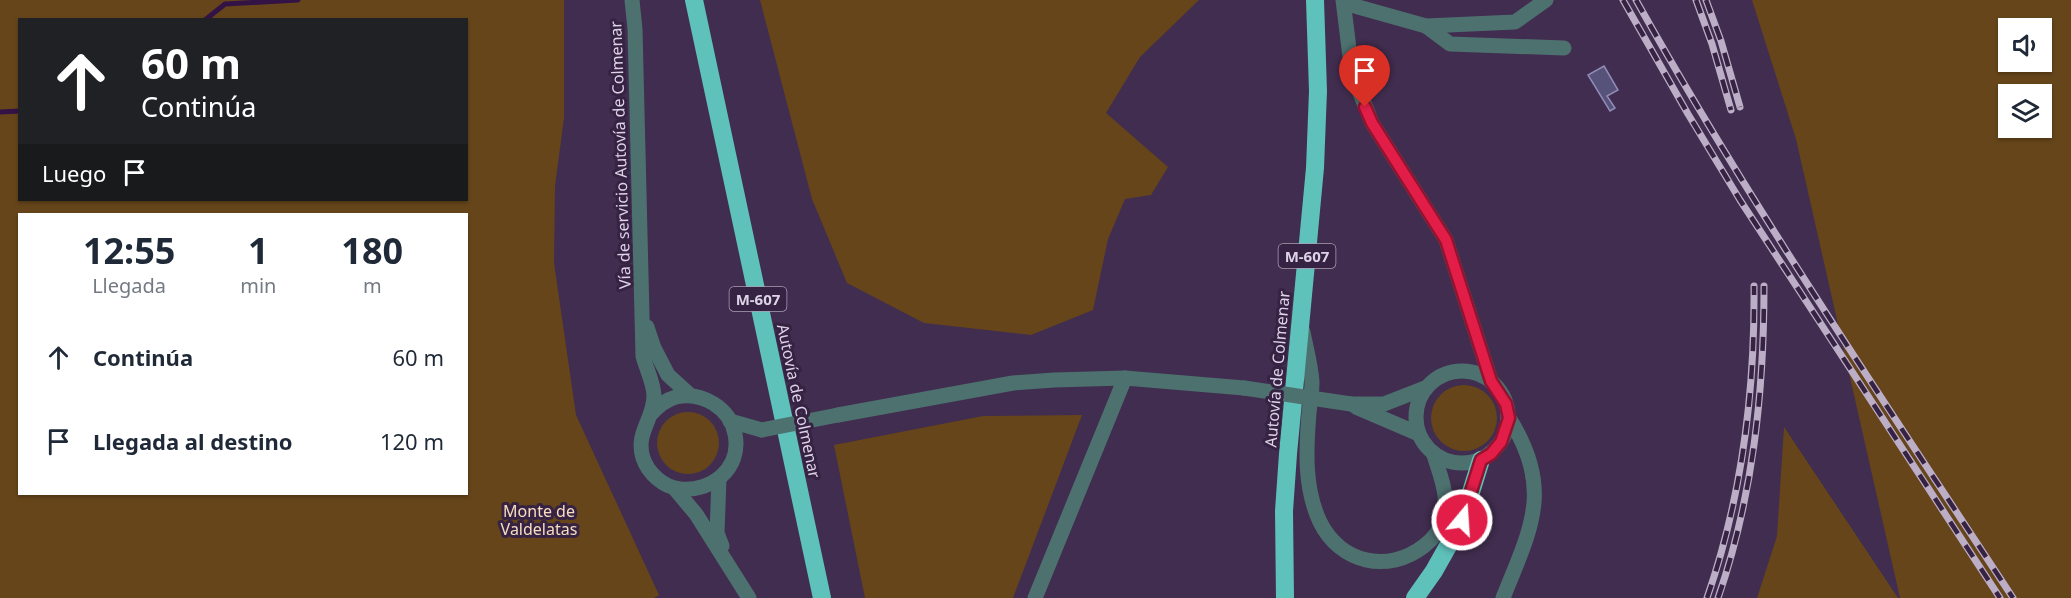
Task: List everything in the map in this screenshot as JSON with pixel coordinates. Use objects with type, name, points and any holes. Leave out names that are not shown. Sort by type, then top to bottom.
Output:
[{"type":"highway","name":"Autovía de Colmenar","points":[[694,0],[822,598]]},
{"type":"highway","name":"Autovía de Colmenar","points":[[1284,598],[1284,511],[1315,168],[1318,91],[1315,0]]},
{"type":"highway","points":[[1414,598],[1434,572],[1462,520],[1481,460]]},
{"type":"street","name":"Vía de servicio Autovía de Colmenar","points":[[632,0],[635,29],[643,356],[654,395],[650,415]]},
{"type":"street","points":[[1503,598],[1529,531],[1535,498],[1534,483],[1524,443],[1509,418],[1506,404],[1491,381],[1446,240],[1372,123],[1352,73],[1343,2],[1425,26],[1515,22],[1546,0]]},
{"type":"street","points":[[1425,26],[1450,44],[1564,48]]},
{"type":"street","points":[[642,309],[654,348],[668,375],[690,395]]},
{"type":"street","points":[[1301,323],[1312,382],[1306,463],[1320,522],[1338,546],[1349,554],[1369,561],[1390,562],[1403,559],[1428,543],[1444,518],[1446,504],[1446,491],[1434,454]]},
{"type":"street","points":[[1491,381],[1468,371],[1453,371],[1436,377],[1425,388],[1418,402],[1415,418],[1422,442],[1434,454],[1446,461],[1466,464],[1481,460],[1491,454],[1501,442],[1509,418]]},
{"type":"street","points":[[736,448],[762,430],[1013,383],[1125,378],[1244,388],[1351,404],[1384,404],[1425,388]]},
{"type":"street","points":[[1035,598],[1125,378]]},
{"type":"street","points":[[690,395],[706,399],[720,408],[730,421],[735,434],[736,448],[733,460],[719,479],[706,487],[690,490],[675,489],[661,482],[650,471],[643,458],[640,443],[643,428],[650,415],[661,404],[675,397],[690,395]]},
{"type":"street","points":[[1351,404],[1419,434]]},
{"type":"street","points":[[730,421],[762,430]]},
{"type":"street","points":[[719,479],[717,533],[730,566]]},
{"type":"street","points":[[675,489],[696,514],[749,598]]},
{"type":"green space","name":"Monte de Valdelatas","points":[[0,0],[564,0],[564,118],[555,186],[554,263],[576,415],[659,595],[654,598],[0,598]]},
{"type":"green space","points":[[760,0],[1199,0],[1140,57],[1106,113],[1168,167],[1151,195],[1125,199],[1108,239],[1093,310],[1031,335],[924,323],[847,283],[812,199]]},
{"type":"green space","points":[[1752,0],[2071,0],[2071,598],[1900,598],[1796,139]]},
{"type":"green space","points":[[1464,385],[1477,388],[1487,395],[1494,405],[1497,418],[1494,431],[1487,441],[1477,448],[1464,451],[1451,448],[1441,441],[1434,431],[1431,418],[1434,405],[1441,395],[1451,388]]},
{"type":"green space","points":[[688,412],[710,421],[719,443],[710,465],[688,474],[666,465],[657,443],[666,421]]},
{"type":"green space","points":[[1082,415],[1013,598],[865,598],[834,445],[983,416]]},
{"type":"green space","points":[[1784,427],[1898,598],[1757,598],[1777,536]]},
{"type":"building","points":[[1604,66],[1618,90],[1607,96],[1615,108],[1610,111],[1588,75]]},
{"type":"waterway","points":[[208,18],[225,4],[298,0]]},
{"type":"waterway","points":[[0,112],[18,111]]},
{"type":"railway","points":[[1623,0],[1740,200],[2000,598]]},
{"type":"railway","points":[[1636,0],[1725,153],[1772,228],[2013,598]]},
{"type":"railway","points":[[1696,0],[1712,44],[1731,110]]},
{"type":"railway","points":[[1706,0],[1721,41],[1740,107]]},
{"type":"railway","points":[[1707,598],[1729,522],[1744,444],[1752,366],[1754,286]]},
{"type":"railway","points":[[1718,598],[1740,522],[1754,444],[1762,365],[1764,286]]},
{"type":"route","points":[[1365,107],[1372,123],[1406,179],[1446,240],[1491,381],[1506,404],[1509,418],[1506,430],[1501,442],[1491,454],[1481,460],[1462,520]]}]
